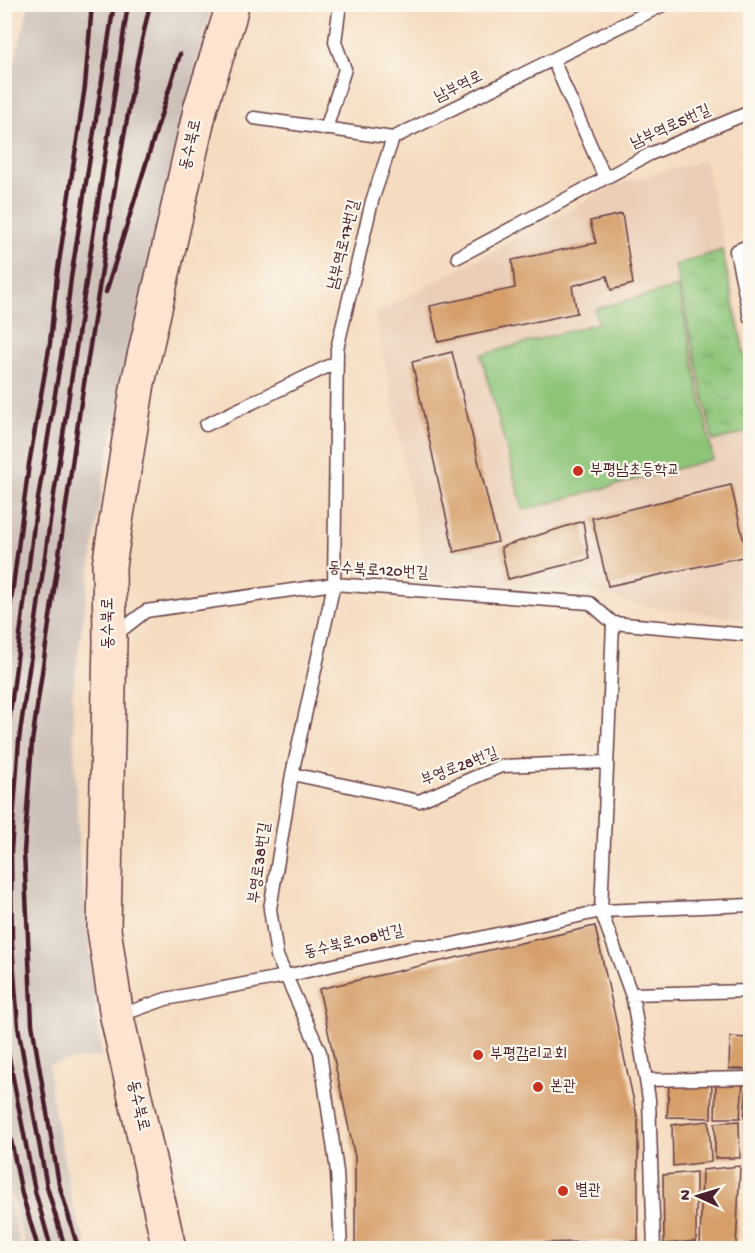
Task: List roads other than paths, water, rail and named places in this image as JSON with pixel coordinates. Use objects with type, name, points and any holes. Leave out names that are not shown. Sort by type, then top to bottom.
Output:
[{"type":"street","name":"동수북로","points":[[169,1248],[117,1017],[104,929],[110,640],[109,566],[138,383],[201,106],[232,4]]},
{"type":"lane","points":[[326,129],[345,69],[335,42],[340,4]]},
{"type":"lane","name":"남부역로","points":[[393,138],[553,60],[646,9],[664,4]]},
{"type":"lane","points":[[458,257],[605,177],[553,60]]},
{"type":"lane","name":"남부역로5번길","points":[[605,177],[650,154],[750,112]]},
{"type":"lane","points":[[254,118],[393,138]]},
{"type":"lane","name":"남부역로17번길","points":[[334,584],[337,349],[372,201],[393,138]]},
{"type":"lane","points":[[750,245],[736,251],[750,318]]},
{"type":"lane","points":[[206,425],[337,362]]},
{"type":"lane","name":"동수북로120번길","points":[[110,640],[146,611],[334,584],[590,603],[613,623]]},
{"type":"lane","name":"부영로38번길","points":[[334,584],[292,774],[270,909],[277,956],[320,1052],[337,1172],[341,1248]]},
{"type":"lane","points":[[654,1248],[649,1099],[632,994],[601,911],[613,623],[750,635]]},
{"type":"lane","name":"부영로28번길","points":[[292,774],[419,801],[501,766],[607,762]]},
{"type":"lane","name":"동수북로108번길","points":[[117,1017],[166,999],[285,976],[415,946],[444,946],[601,911],[750,905]]},
{"type":"lane","points":[[632,994],[750,991]]},
{"type":"lane","points":[[646,1080],[750,1078]]},
{"type":"railway","points":[[4,655],[29,464],[50,343],[57,276],[85,86],[92,4]]},
{"type":"railway","points":[[4,766],[35,517],[114,4]]},
{"type":"railway","points":[[65,1248],[47,1187],[18,1027],[12,944],[11,850],[19,740],[128,4]]},
{"type":"railway","points":[[78,1248],[59,1184],[32,1024],[24,852],[32,742],[80,409],[115,187],[150,4]]},
{"type":"railway","points":[[106,292],[180,54]]},
{"type":"railway","points":[[4,1032],[35,1191],[51,1248]]},
{"type":"railway","points":[[4,1106],[22,1194],[38,1248]]},
{"type":"place","name":"부평남초등학교","points":[[578,471]]},
{"type":"place","name":"부평감리교회","points":[[478,1055]]},
{"type":"place","name":"본관","points":[[538,1087]]},
{"type":"place","name":"별관","points":[[563,1191]]}]
